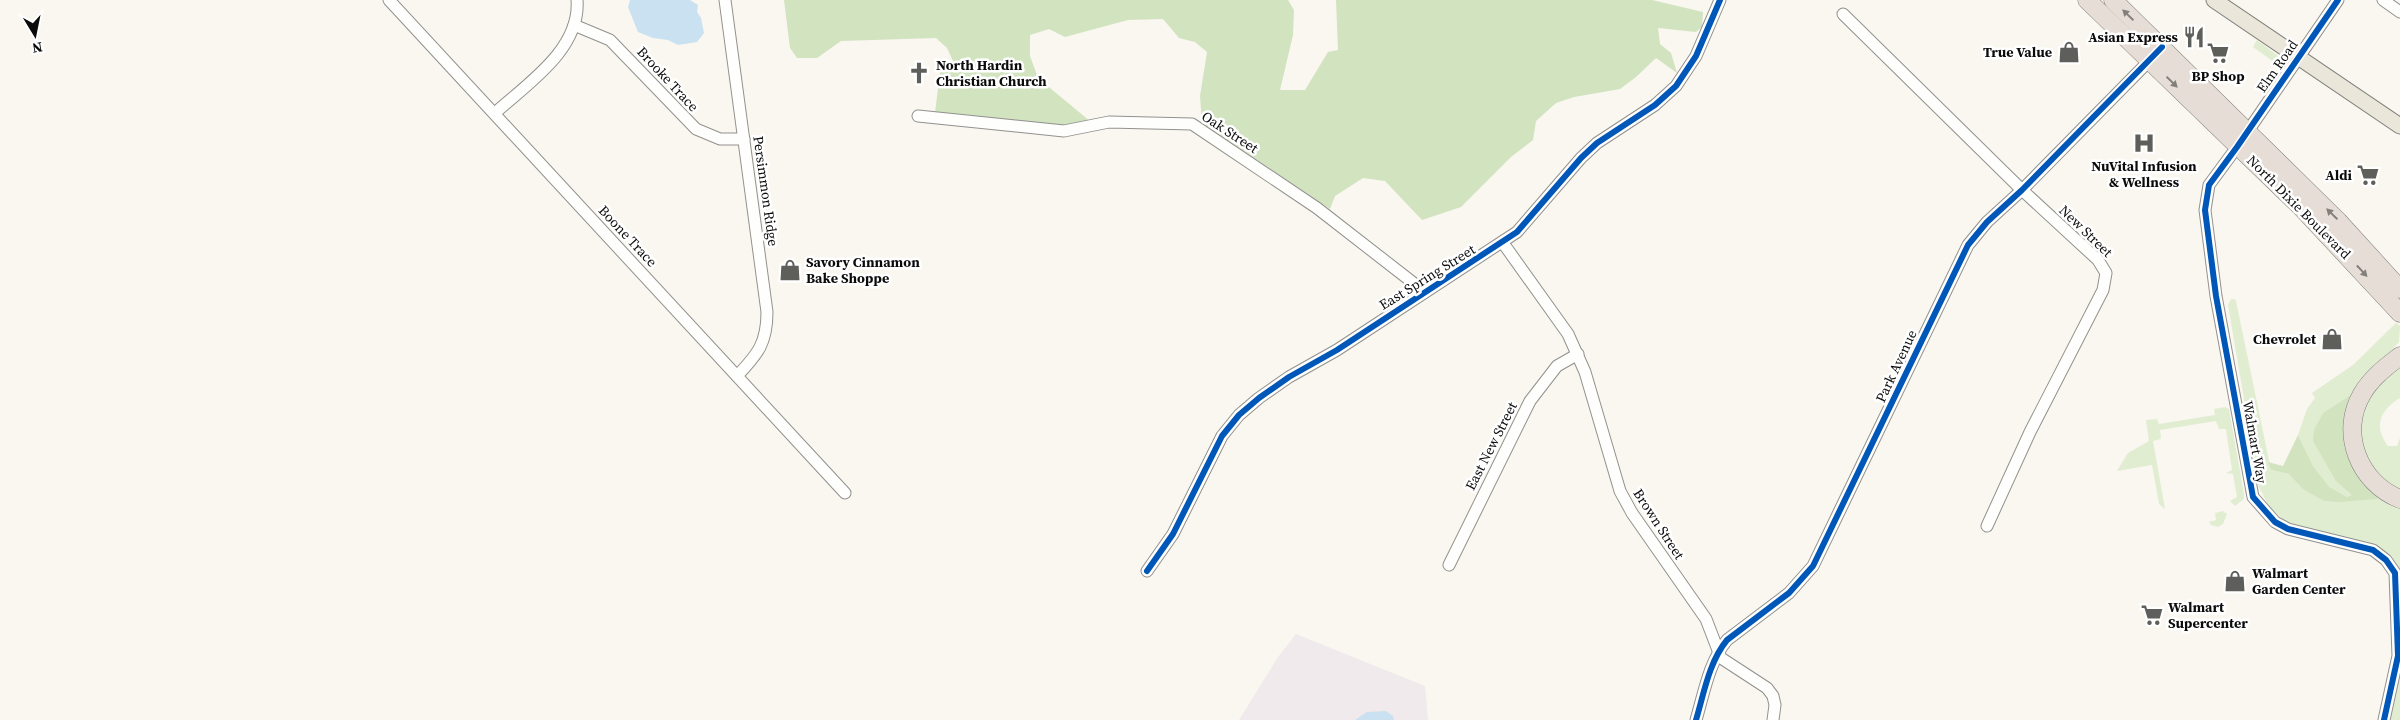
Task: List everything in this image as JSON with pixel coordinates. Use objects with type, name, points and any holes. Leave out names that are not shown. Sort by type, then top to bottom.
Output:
[{"type":"highway","name":"North Dixie Boulevard","points":[[2087,0],[2156,54],[2247,131],[2338,220],[2400,289]]},
{"type":"highway","name":"North Dixie Boulevard","points":[[2113,0],[2156,54],[2238,147],[2313,220],[2398,313]]},
{"type":"highway","points":[[2384,369],[2400,346]]},
{"type":"highway","points":[[2400,356],[2370,382],[2356,406],[2352,436],[2361,466],[2370,478],[2380,488],[2400,499]]},
{"type":"main road","points":[[2214,0],[2400,126]]},
{"type":"street","name":"Boone Trace","points":[[390,0],[845,492]]},
{"type":"street","points":[[495,113],[557,56],[574,25],[577,0]]},
{"type":"street","name":"Persimmon Ridge","points":[[725,0],[768,312],[767,329],[762,345],[756,355],[737,376]]},
{"type":"street","name":"East Spring Street","points":[[1148,571],[1173,534],[1222,436],[1239,415],[1289,377],[1337,350],[1425,292],[1503,244],[1524,226],[1581,158],[1597,143],[1655,104],[1676,86],[1696,56],[1720,0]]},
{"type":"street","name":"Elm Road","points":[[2238,147],[2247,131],[2338,0]]},
{"type":"street","points":[[2383,0],[2400,12]]},
{"type":"street","name":"New Street","points":[[1843,14],[2022,190],[2098,260],[2106,273],[2106,281],[2094,310],[2026,439],[1987,526]]},
{"type":"street","name":"Brooke Trace","points":[[574,25],[602,35],[614,43],[696,129],[720,139],[744,139]]},
{"type":"street","name":"Park Avenue","points":[[1696,720],[1712,666],[1727,640],[1789,593],[1813,566],[1968,245],[1987,222],[2022,190],[2156,54]]},
{"type":"street","name":"Oak Street","points":[[918,116],[1064,131],[1109,122],[1192,124],[1317,208],[1425,292]]},
{"type":"street","name":"Walmart Way","points":[[2238,147],[2209,185],[2205,210],[2216,296],[2250,490],[2258,504],[2275,522],[2309,536],[2373,550],[2386,560],[2395,573],[2398,656],[2384,720]]},
{"type":"street","name":"Brown Street","points":[[1503,244],[1561,323],[1578,354],[1620,491],[1645,534],[1706,619],[1718,654]]},
{"type":"street","name":"East New Street","points":[[1449,565],[1530,401],[1557,366],[1578,354]]},
{"type":"street","points":[[1718,654],[1728,664],[1767,688],[1773,696],[1775,706],[1773,720]]},
{"type":"shaded area","points":[[1296,634],[1425,686],[1428,720],[1239,720],[1278,657]]},
{"type":"green space","points":[[784,0],[1288,0],[1294,10],[1293,35],[1280,90],[1305,90],[1328,52],[1338,50],[1336,0],[1652,0],[1703,12],[1702,27],[1696,32],[1658,28],[1660,44],[1671,53],[1677,73],[1656,58],[1620,89],[1574,97],[1556,103],[1536,121],[1533,140],[1511,157],[1461,207],[1422,220],[1385,181],[1363,178],[1335,196],[1330,209],[1202,123],[1200,96],[1207,52],[1195,42],[1179,38],[1163,19],[1128,20],[1065,37],[1049,29],[1030,35],[1030,56],[1038,78],[1091,122],[1063,127],[935,113],[940,72],[953,61],[947,48],[936,38],[841,41],[817,58],[797,58],[790,48]]},
{"type":"green space","points":[[2257,40],[2277,55],[2279,64],[2274,74],[2278,65],[2253,47]]},
{"type":"green space","points":[[2231,299],[2236,301],[2271,470],[2289,474],[2324,501],[2381,495],[2400,504],[2400,573],[2392,556],[2375,545],[2294,526],[2276,514],[2267,503],[2259,487],[2228,305]]},
{"type":"green space","points":[[2396,323],[2400,326],[2399,342],[2365,380],[2353,495],[2347,497],[2329,488],[2313,466],[2298,435],[2307,409],[2315,398],[2312,393],[2353,365]]},
{"type":"green space","points":[[2400,359],[2400,398],[2383,413],[2380,425],[2383,439],[2388,446],[2397,446],[2400,438],[2400,493],[2372,471],[2358,436],[2364,400]]},
{"type":"green space","points":[[2351,395],[2354,398],[2347,421],[2381,495],[2377,499],[2339,502],[2324,501],[2303,489],[2289,474],[2271,470],[2268,462],[2283,466],[2298,435],[2313,466],[2329,487],[2347,497],[2352,495],[2336,481],[2313,441],[2314,430],[2323,413]]},
{"type":"green space","points":[[2225,407],[2229,409],[2244,494],[2244,499],[2235,506],[2230,501],[2237,497],[2233,474],[2226,473],[2232,470],[2226,429],[2219,429],[2216,421],[2160,430],[2161,439],[2153,441],[2165,509],[2159,504],[2152,465],[2117,471],[2128,453],[2149,441],[2146,420],[2157,419],[2159,424],[2215,415],[2214,409]]},
{"type":"green space","points":[[2223,511],[2227,514],[2223,524],[2218,527],[2211,525],[2209,522],[2216,520],[2215,513]]},
{"type":"green space","points":[[2400,674],[2400,720],[2390,720],[2391,715]]},
{"type":"water","points":[[630,0],[690,0],[698,5],[697,12],[701,18],[704,33],[697,42],[678,45],[668,40],[653,38],[638,32],[628,7]]},
{"type":"water","points":[[1386,711],[1393,716],[1394,720],[1355,720],[1367,712]]},
{"type":"cycle path","points":[[1147,571],[1173,534],[1222,436],[1239,415],[1289,377],[1337,350],[1517,232],[1581,158],[1597,143],[1655,105],[1676,86],[1696,56],[1720,0]]},
{"type":"cycle path","points":[[2338,0],[2209,185],[2205,210],[2216,296],[2253,497],[2275,522],[2288,529],[2373,550],[2386,560],[2395,573],[2398,656],[2384,720]]},
{"type":"cycle path","points":[[1696,720],[1711,668],[1727,640],[1789,593],[1813,566],[1968,245],[1987,222],[2022,190],[2162,47]]},
{"type":"place","name":"Asian Express","points":[[2194,37]]},
{"type":"place","name":"True Value","points":[[2069,52]]},
{"type":"place","name":"BP Shop","points":[[2218,53]]},
{"type":"place","name":"North Hardin Christian Church","points":[[919,73]]},
{"type":"place","name":"NuVital Infusion & Wellness","points":[[2144,143]]},
{"type":"place","name":"Aldi","points":[[2368,175]]},
{"type":"place","name":"Savory Cinnamon Bake Shoppe","points":[[790,270]]},
{"type":"place","name":"Chevrolet","points":[[2332,339]]},
{"type":"place","name":"Walmart Garden Center","points":[[2235,581]]},
{"type":"place","name":"Walmart Supercenter","points":[[2152,615]]}]
